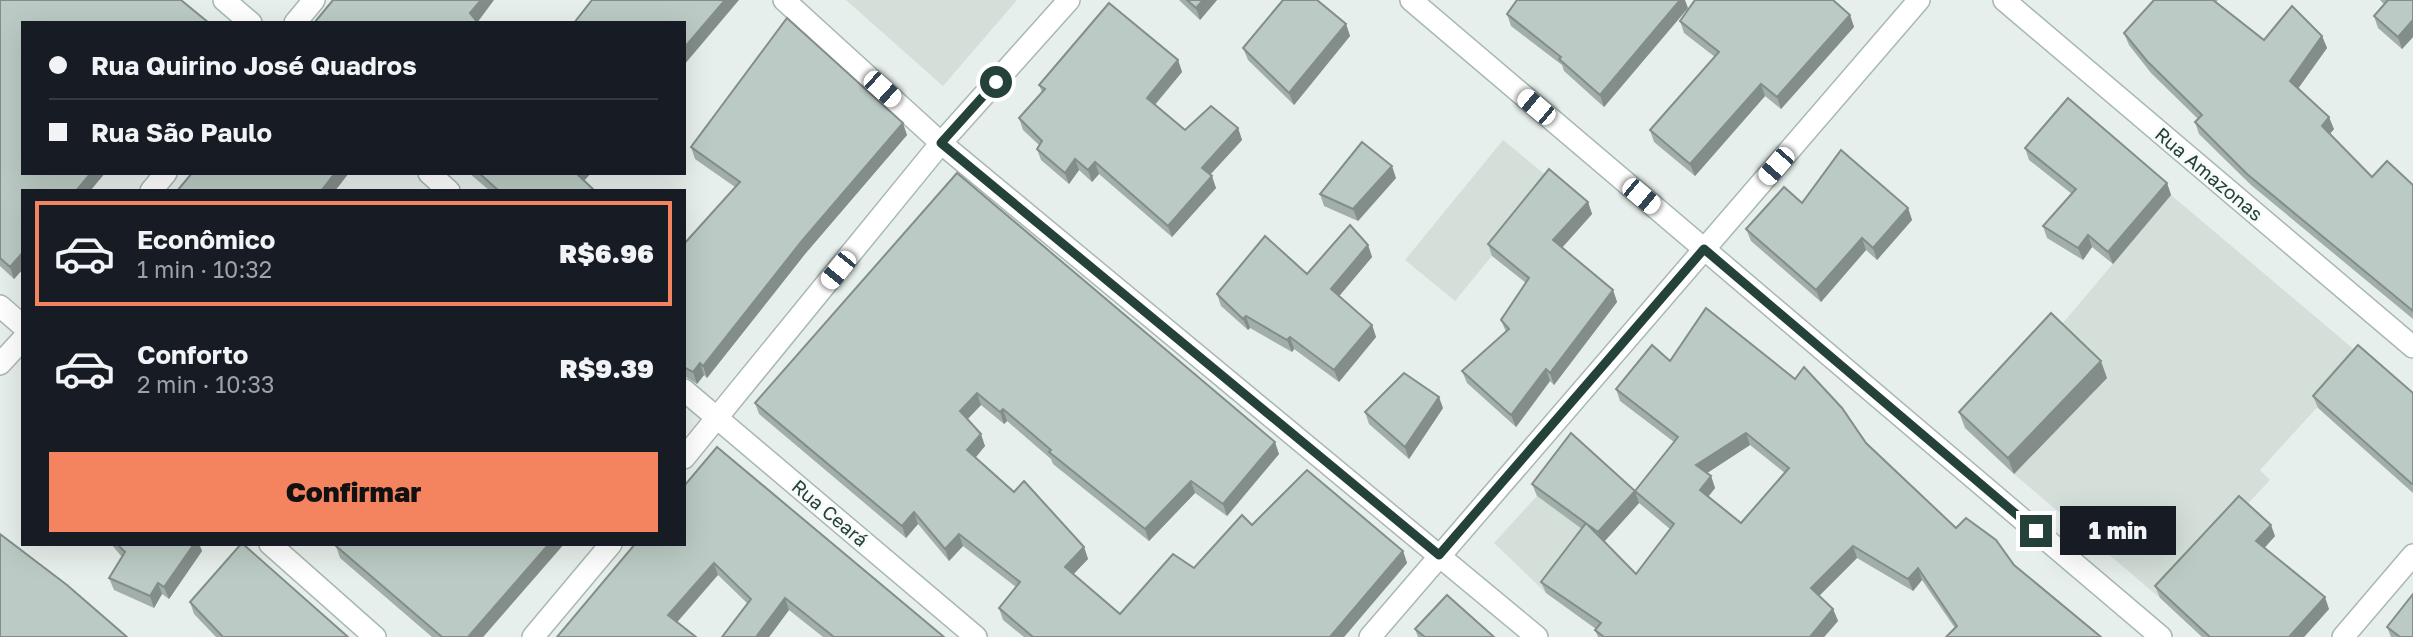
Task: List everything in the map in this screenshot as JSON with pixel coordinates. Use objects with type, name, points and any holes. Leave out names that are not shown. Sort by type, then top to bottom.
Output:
[{"type":"street","points":[[224,0],[249,21]]},
{"type":"street","points":[[297,21],[314,0]]},
{"type":"street","points":[[784,0],[941,143],[1537,637]]},
{"type":"street","points":[[686,456],[941,143],[1069,0]]},
{"type":"street","points":[[1411,0],[2161,637]]},
{"type":"street","points":[[1370,637],[1919,0]]},
{"type":"street","name":"Rua Amazonas","points":[[2004,0],[2413,347]]},
{"type":"street","points":[[153,189],[164,175]]},
{"type":"street","points":[[431,175],[447,189]]},
{"type":"street","points":[[0,306],[21,324]]},
{"type":"street","points":[[0,364],[21,341]]},
{"type":"street","name":"Rua Ceará","points":[[686,392],[976,637]]},
{"type":"street","points":[[272,546],[375,637]]},
{"type":"street","points":[[533,637],[609,546]]},
{"type":"street","points":[[2343,637],[2413,555]]},
{"type":"shaded area","points":[[846,0],[1017,0],[943,86]]},
{"type":"shaded area","points":[[1503,140],[1553,181],[1455,301],[1405,260]]},
{"type":"shaded area","points":[[2171,195],[2363,357],[2260,470],[2270,480],[2160,598],[2014,474],[2106,378],[2057,330]]},
{"type":"shaded area","points":[[1537,496],[1591,535],[1546,593],[1494,543]]},
{"type":"building","points":[[0,0],[181,0],[207,21],[21,21],[21,175],[89,175],[78,189],[21,189],[21,254],[10,267],[0,258]]},
{"type":"building","points":[[333,0],[481,0],[470,13],[476,21],[316,21]]},
{"type":"building","points":[[592,0],[725,0],[686,46],[686,21],[576,21]]},
{"type":"building","points":[[1187,0],[1203,0],[1196,8]]},
{"type":"building","points":[[1283,0],[1317,0],[1346,24],[1289,93],[1243,48]]},
{"type":"building","points":[[1517,0],[1680,0],[1600,95],[1559,59],[1561,57],[1507,14]]},
{"type":"building","points":[[1695,0],[1833,0],[1850,15],[1777,97],[1761,84],[1690,164],[1650,130],[1719,52],[1680,21]]},
{"type":"building","points":[[2154,0],[2213,0],[2264,40],[2292,6],[2322,36],[2290,81],[2329,117],[2322,126],[2372,177],[2387,161],[2413,185],[2413,311],[2247,174],[2195,122],[2202,115],[2147,61],[2124,33]]},
{"type":"building","points":[[2388,0],[2413,0],[2413,20],[2398,37],[2374,16]]},
{"type":"building","points":[[1109,3],[1178,60],[1147,98],[1185,130],[1211,106],[1238,128],[1202,168],[1212,176],[1168,226],[1095,162],[1088,170],[1075,159],[1065,173],[1037,149],[1042,141],[1019,118],[1045,89],[1039,85]]},
{"type":"building","points":[[787,18],[903,123],[801,242],[703,366],[700,363],[693,372],[686,368],[686,242],[740,182],[691,147]]},
{"type":"building","points":[[2068,98],[2167,183],[2108,252],[2088,235],[2078,248],[2043,226],[2076,189],[2025,148]]},
{"type":"building","points":[[1362,142],[1392,166],[1353,209],[1320,194]]},
{"type":"building","points":[[1841,150],[1908,208],[1873,248],[1862,238],[1816,290],[1746,229],[1784,187],[1802,203]]},
{"type":"building","points":[[1549,169],[1588,202],[1553,240],[1613,290],[1550,373],[1546,369],[1511,415],[1462,371],[1509,329],[1501,320],[1529,278],[1488,244]]},
{"type":"building","points":[[957,173],[1275,442],[1223,504],[1191,481],[1145,529],[1049,452],[1051,450],[1003,409],[1000,412],[977,393],[960,411],[981,434],[967,450],[1014,492],[1024,481],[1084,547],[1065,567],[1120,614],[1173,554],[1194,568],[1242,515],[1252,525],[1307,470],[1403,551],[1330,637],[1033,637],[999,608],[1020,582],[959,534],[945,549],[914,512],[902,526],[755,403]]},
{"type":"building","points":[[190,175],[333,175],[323,189],[179,189]]},
{"type":"building","points":[[481,175],[578,175],[593,189],[497,189]]},
{"type":"building","points":[[1350,225],[1368,245],[1331,289],[1372,325],[1334,370],[1290,337],[1287,340],[1246,316],[1243,319],[1217,294],[1265,236],[1307,274]]},
{"type":"building","points":[[1706,308],[1795,379],[1804,367],[1842,408],[1866,443],[1956,528],[1966,518],[1996,540],[2014,565],[2101,637],[1946,637],[1957,626],[1918,568],[1908,579],[1853,546],[1811,588],[1833,609],[1810,637],[1604,637],[1595,630],[1601,623],[1541,582],[1586,523],[1636,574],[1674,524],[1635,491],[1678,437],[1616,389],[1652,345],[1670,361]],"holes":[[[1746,433],[1789,468],[1741,523],[1700,490],[1711,476],[1696,465]]]},
{"type":"building","points":[[2051,313],[2101,361],[2008,458],[1959,412]]},
{"type":"building","points":[[2358,345],[2413,393],[2412,484],[2313,396]]},
{"type":"building","points":[[1404,373],[1439,397],[1405,447],[1365,412]]},
{"type":"building","points":[[1571,433],[1635,491],[1598,532],[1532,484]]},
{"type":"building","points":[[717,447],[944,637],[834,637],[785,598],[756,637],[722,637],[751,599],[714,563],[668,615],[696,637],[557,637],[633,546],[686,546],[686,484]]},
{"type":"building","points":[[2239,496],[2271,525],[2256,541],[2325,597],[2289,637],[2210,637],[2155,586]]},
{"type":"building","points":[[0,534],[67,585],[127,637],[0,637]]},
{"type":"building","points":[[119,546],[193,546],[164,587],[158,583],[150,596],[109,578],[125,552]]},
{"type":"building","points":[[239,546],[245,546],[348,637],[223,637],[190,602]]},
{"type":"building","points":[[336,546],[547,546],[468,637],[442,637]]},
{"type":"building","points":[[2413,594],[2413,637],[2400,637],[2387,627]]},
{"type":"building","points":[[1447,595],[1494,637],[1425,637],[1415,629]]},
{"type":"route","points":[[996,82],[941,143],[1439,555],[1704,249],[2036,531]]}]
